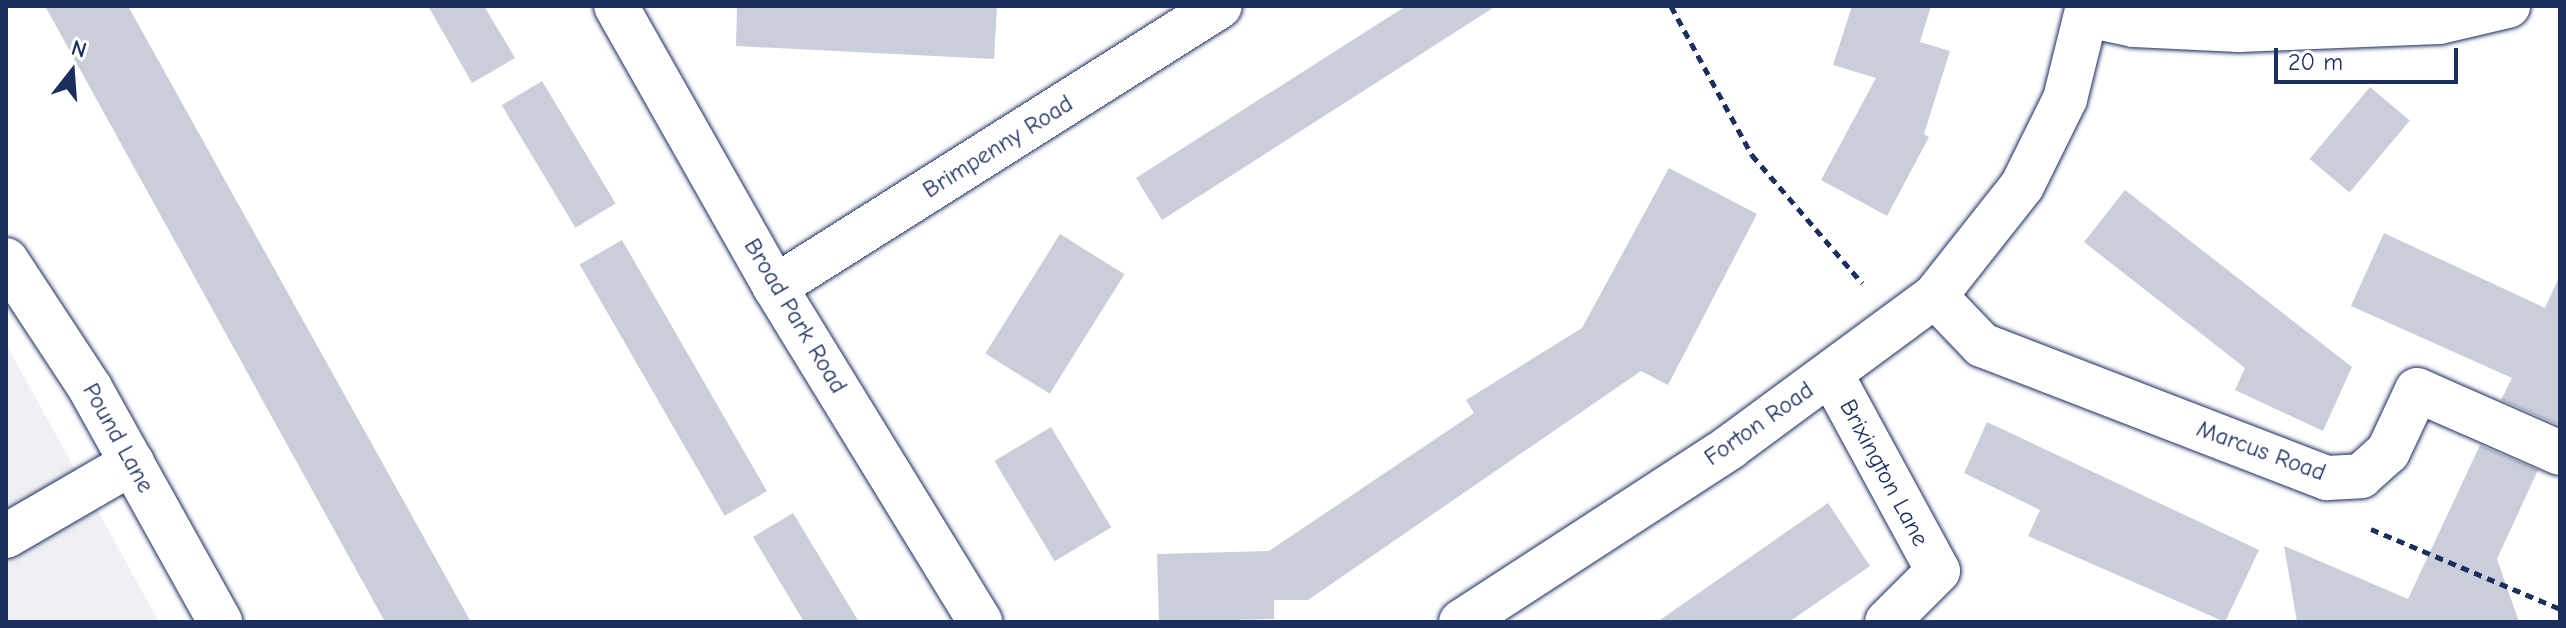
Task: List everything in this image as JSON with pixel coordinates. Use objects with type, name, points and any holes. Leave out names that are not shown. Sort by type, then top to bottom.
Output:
[{"type":"street","name":"Broad Park Road","points":[[616,6],[775,287],[980,622]]},
{"type":"street","name":"Brimpenny Road","points":[[775,287],[1220,6]]},
{"type":"street","points":[[2087,10],[2239,30],[2439,22],[2508,6]]},
{"type":"street","name":"Forton Road","points":[[1461,622],[1831,374],[1935,296],[2022,186],[2065,99],[2087,10]]},
{"type":"street","name":"Pound Lane","points":[[6,260],[132,463],[220,622]]},
{"type":"street","name":"Marcus Road","points":[[1935,296],[1982,345],[2327,478],[2361,476],[2388,452],[2417,390],[2560,453]]},
{"type":"street","name":"Brixington Lane","points":[[1831,374],[1938,571],[1887,622]]},
{"type":"street","points":[[6,536],[132,463]]},
{"type":"path","points":[[1671,6],[1752,155],[1897,327]]},
{"type":"path","points":[[2359,524],[2560,609]]},
{"type":"shaded area","points":[[6,344],[159,622],[6,622]]},
{"type":"building","points":[[45,6],[128,6],[471,622],[385,622]]},
{"type":"building","points":[[428,6],[484,6],[515,58],[472,83]]},
{"type":"building","points":[[737,6],[997,6],[994,59],[736,46]]},
{"type":"building","points":[[1406,6],[1496,6],[1162,220],[1136,178]]},
{"type":"building","points":[[1852,6],[1931,6],[1920,42],[1950,51],[1924,134],[1929,137],[1887,216],[1821,180],[1876,78],[1833,65]]},
{"type":"building","points":[[542,81],[616,204],[575,228],[502,105]]},
{"type":"building","points":[[2370,87],[2410,120],[2349,192],[2310,159]]},
{"type":"building","points":[[1669,168],[1757,214],[1668,385],[1641,371],[1308,600],[1274,600],[1274,619],[1159,622],[1157,554],[1269,551],[1474,413],[1466,400],[1582,328]]},
{"type":"building","points":[[2125,190],[2352,367],[2323,431],[2235,390],[2245,368],[2084,242]]},
{"type":"building","points":[[2384,233],[2545,308],[2560,275],[2559,425],[2501,400],[2512,378],[2351,306]]},
{"type":"building","points":[[1060,234],[1124,274],[1050,394],[985,354]]},
{"type":"building","points":[[622,240],[767,491],[725,516],[580,264]]},
{"type":"building","points":[[1987,422],[2259,550],[2225,622],[2028,536],[2040,510],[1964,473]]},
{"type":"building","points":[[1051,427],[1111,527],[1055,561],[994,461]]},
{"type":"building","points":[[2480,445],[2538,470],[2497,559],[2519,622],[2297,622],[2284,546],[2408,599]]},
{"type":"building","points":[[1828,503],[1870,566],[1789,622],[1657,622]]},
{"type":"building","points":[[793,513],[859,622],[804,622],[753,537]]}]
